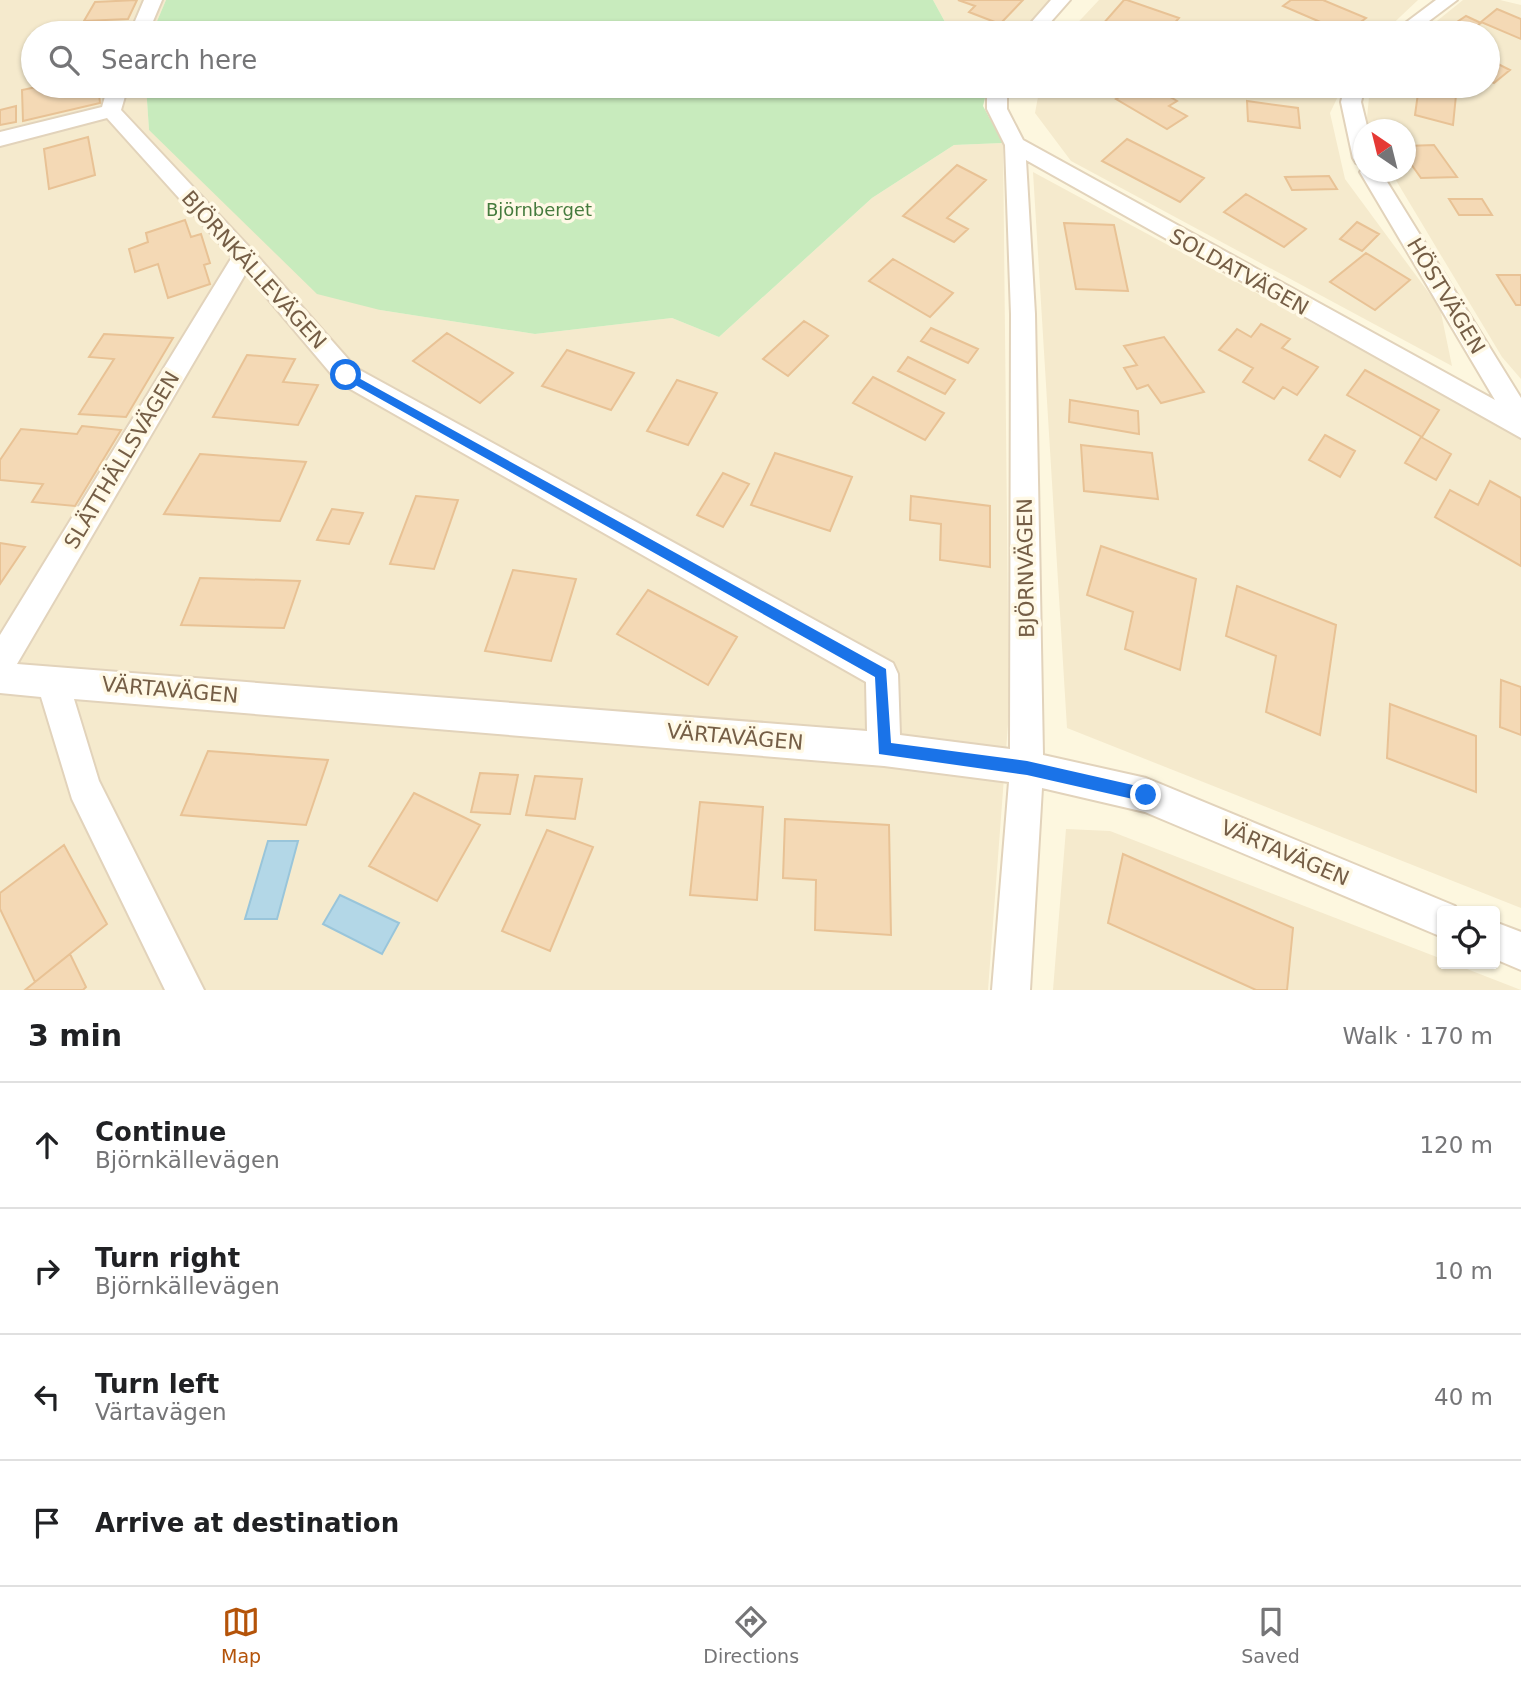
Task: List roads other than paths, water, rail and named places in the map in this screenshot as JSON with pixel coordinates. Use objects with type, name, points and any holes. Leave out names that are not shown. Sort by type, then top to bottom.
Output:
[{"type":"street","points":[[144,21],[153,0]]},
{"type":"street","points":[[1042,21],[1061,0]]},
{"type":"street","points":[[1418,21],[1448,0]]},
{"type":"street","points":[[996,98],[999,118],[1015,145]]},
{"type":"street","points":[[1352,98],[1355,119]]},
{"type":"street","points":[[0,139],[115,99]]},
{"type":"street","name":"BJÖRNKÄLLEVÄGEN","points":[[115,99],[346,375],[882,674],[884,749]]},
{"type":"street","name":"SOLDATVÄGEN","points":[[1015,145],[1521,428]]},
{"type":"street","name":"BJÖRNVÄGEN","points":[[1011,990],[1027,768],[1023,314],[1015,145]]},
{"type":"street","name":"HÖSTVÄGEN","points":[[1377,182],[1521,421]]},
{"type":"street","name":"SLÄTTHÄLLSVÄGEN","points":[[0,664],[244,256]]},
{"type":"street","name":"VÄRTAVÄGEN","points":[[0,678],[884,749],[1027,768],[1146,795],[1437,917]]},
{"type":"street","points":[[52,681],[84,787],[184,990]]},
{"type":"street","points":[[1500,942],[1521,951]]},
{"type":"water","points":[[268,841],[298,841],[277,919],[245,919]]},
{"type":"water","points":[[340,895],[399,923],[382,954],[323,924]]},
{"type":"park label","name":"Björnberget","points":[[539,209]]}]
